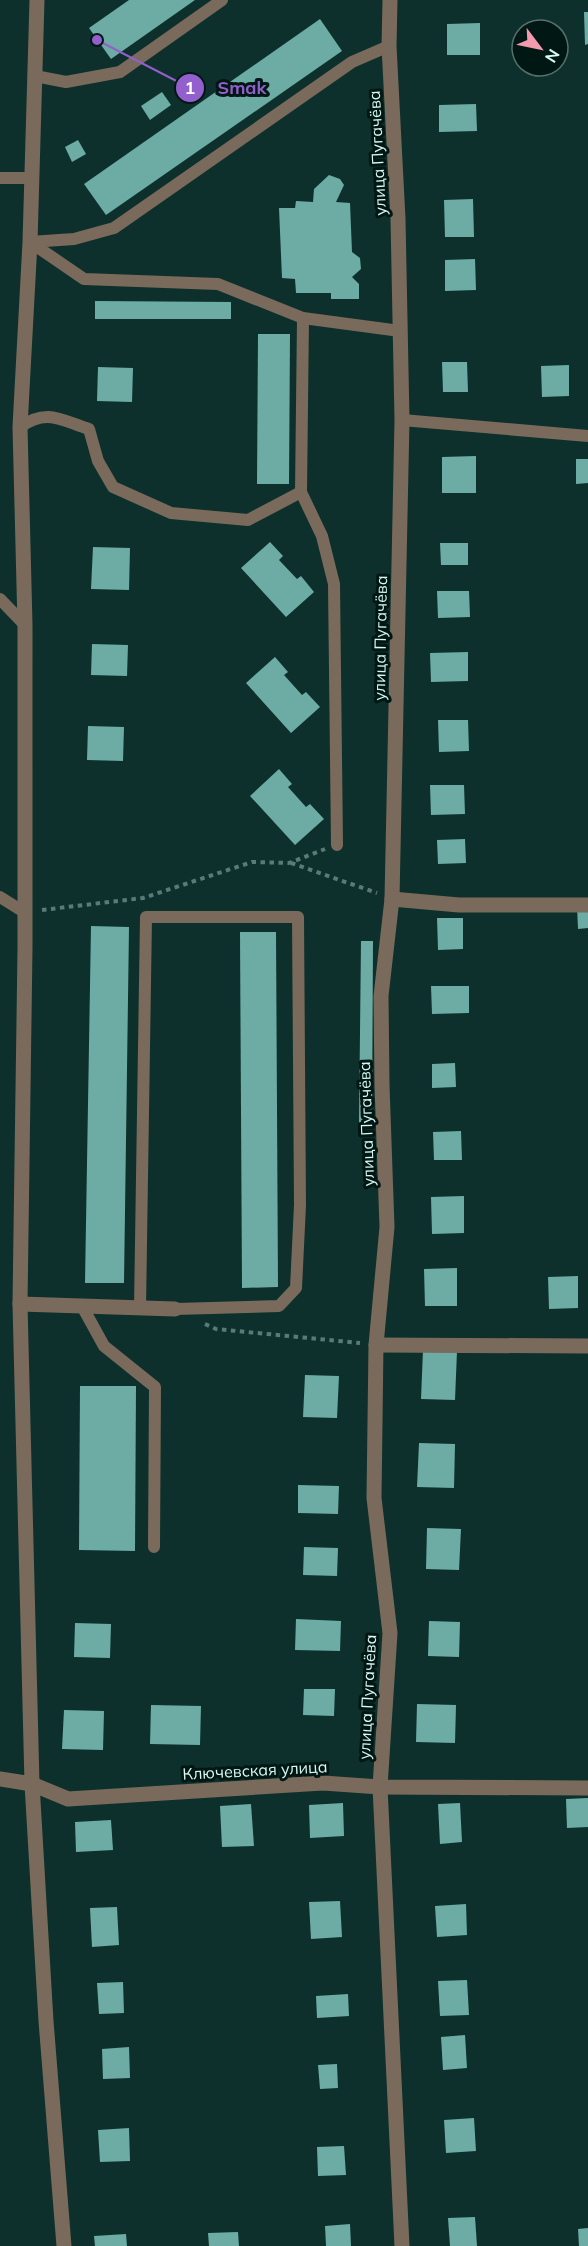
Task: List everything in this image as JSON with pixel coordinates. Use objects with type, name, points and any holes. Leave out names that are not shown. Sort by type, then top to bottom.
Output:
[{"type":"street","points":[[37,0],[30,242],[20,427],[25,625],[20,1304],[32,1785],[46,2021],[64,2246]]},
{"type":"street","name":"улица Пугачёва","points":[[390,0],[389,46],[398,219],[402,420],[392,898],[381,996],[387,1227],[376,1345],[374,1498],[390,1634],[380,1787],[402,2246]]},
{"type":"street","points":[[392,898],[459,905],[588,905]]},
{"type":"street","points":[[20,1304],[175,1309]]},
{"type":"street","points":[[376,1345],[588,1346]]},
{"type":"street","name":"Ключевская улица","points":[[0,1779],[32,1785],[68,1799],[323,1783],[380,1787],[588,1788]]},
{"type":"lane","points":[[34,76],[66,82],[120,72],[222,0]]},
{"type":"lane","points":[[30,242],[74,239],[114,228],[352,62],[389,46]]},
{"type":"lane","points":[[0,178],[31,178]]},
{"type":"lane","points":[[30,242],[84,279],[218,284],[303,318],[400,331]]},
{"type":"lane","points":[[303,318],[301,492],[322,536],[334,584],[337,845]]},
{"type":"lane","points":[[20,427],[34,417],[53,417],[89,429],[98,461],[113,487],[171,513],[248,520],[301,492]]},
{"type":"lane","points":[[402,420],[588,436]]},
{"type":"lane","points":[[0,599],[25,625]]},
{"type":"lane","points":[[0,897],[24,912]]},
{"type":"lane","points":[[140,1308],[146,916],[298,917],[300,1205],[296,1288],[279,1306],[175,1309]]},
{"type":"lane","points":[[82,1306],[104,1346],[155,1387],[154,1547]]},
{"type":"path","points":[[289,862],[337,845]]},
{"type":"path","points":[[24,912],[143,898],[252,862],[289,862],[392,898]]},
{"type":"path","points":[[175,1309],[216,1329],[376,1345]]},
{"type":"building","points":[[129,0],[195,0],[111,59],[89,28]]},
{"type":"building","points":[[584,12],[588,12],[588,44],[585,45]]},
{"type":"building","points":[[320,19],[342,51],[106,215],[84,184]]},
{"type":"building","points":[[480,23],[480,55],[447,55],[447,24]]},
{"type":"building","points":[[162,92],[171,105],[150,120],[141,106]]},
{"type":"building","points":[[476,104],[477,131],[439,132],[439,105]]},
{"type":"building","points":[[78,140],[86,154],[72,162],[65,147]]},
{"type":"building","points":[[329,175],[340,179],[344,185],[336,202],[350,203],[352,252],[360,258],[361,269],[352,277],[359,284],[359,299],[331,299],[331,293],[296,293],[295,279],[282,278],[279,208],[295,208],[296,201],[313,202],[314,189]]},
{"type":"building","points":[[473,199],[474,237],[445,237],[444,200]]},
{"type":"building","points":[[475,259],[476,290],[445,291],[445,260]]},
{"type":"building","points":[[95,301],[231,302],[231,319],[95,319]]},
{"type":"building","points":[[258,334],[290,334],[289,484],[257,484]]},
{"type":"building","points":[[442,362],[467,362],[468,392],[443,392]]},
{"type":"building","points":[[569,365],[569,396],[542,397],[541,366]]},
{"type":"building","points":[[98,367],[133,368],[132,402],[97,401]]},
{"type":"building","points":[[476,456],[476,493],[442,493],[442,457]]},
{"type":"building","points":[[576,459],[588,459],[588,483],[576,484]]},
{"type":"building","points":[[270,542],[283,556],[279,560],[297,579],[301,576],[314,592],[286,617],[241,568]]},
{"type":"building","points":[[440,543],[468,543],[468,565],[441,565]]},
{"type":"building","points":[[93,547],[130,548],[129,590],[91,589]]},
{"type":"building","points":[[437,591],[469,591],[470,617],[438,618]]},
{"type":"building","points":[[92,644],[128,645],[127,676],[91,675]]},
{"type":"building","points":[[468,652],[468,681],[431,682],[430,653]]},
{"type":"building","points":[[275,657],[288,672],[284,675],[302,695],[306,692],[320,707],[291,733],[246,683]]},
{"type":"building","points":[[438,720],[468,720],[469,751],[439,752]]},
{"type":"building","points":[[88,726],[124,727],[123,761],[87,760]]},
{"type":"building","points":[[279,769],[292,784],[288,787],[306,807],[310,804],[324,819],[295,845],[250,796]]},
{"type":"building","points":[[430,785],[464,785],[465,814],[431,815]]},
{"type":"building","points":[[465,839],[466,863],[438,864],[437,840]]},
{"type":"building","points":[[577,906],[588,906],[588,928],[578,929]]},
{"type":"building","points":[[437,918],[463,918],[463,949],[438,950]]},
{"type":"building","points":[[91,926],[129,927],[124,1283],[85,1283]]},
{"type":"building","points":[[240,932],[276,932],[278,1287],[242,1288]]},
{"type":"building","points":[[361,941],[373,941],[372,1124],[359,1124]]},
{"type":"building","points":[[431,986],[469,986],[469,1013],[432,1014]]},
{"type":"building","points":[[455,1063],[456,1087],[432,1088],[432,1064]]},
{"type":"building","points":[[461,1131],[462,1160],[434,1160],[433,1132]]},
{"type":"building","points":[[464,1196],[464,1233],[432,1234],[431,1197]]},
{"type":"building","points":[[457,1268],[457,1306],[425,1306],[424,1269]]},
{"type":"building","points":[[578,1276],[578,1308],[549,1309],[548,1277]]},
{"type":"building","points":[[423,1350],[457,1351],[455,1400],[421,1399]]},
{"type":"building","points":[[305,1375],[339,1376],[337,1418],[303,1417]]},
{"type":"building","points":[[80,1386],[136,1386],[135,1551],[79,1550]]},
{"type":"building","points":[[419,1443],[455,1444],[454,1488],[417,1487]]},
{"type":"building","points":[[298,1485],[339,1486],[338,1514],[298,1513]]},
{"type":"building","points":[[427,1528],[461,1529],[459,1570],[426,1569]]},
{"type":"building","points":[[304,1547],[338,1548],[337,1576],[303,1575]]},
{"type":"building","points":[[296,1619],[341,1621],[340,1651],[295,1650]]},
{"type":"building","points":[[429,1621],[460,1622],[459,1657],[428,1656]]},
{"type":"building","points":[[75,1623],[111,1624],[110,1658],[74,1657]]},
{"type":"building","points":[[304,1689],[335,1689],[334,1716],[303,1715]]},
{"type":"building","points":[[417,1704],[456,1705],[455,1743],[416,1742]]},
{"type":"building","points":[[151,1705],[201,1706],[200,1745],[150,1744]]},
{"type":"building","points":[[64,1710],[104,1711],[103,1750],[62,1749]]},
{"type":"building","points":[[588,1798],[588,1827],[567,1828],[566,1799]]},
{"type":"building","points":[[343,1803],[344,1836],[310,1838],[309,1805]]},
{"type":"building","points":[[460,1803],[462,1842],[440,1844],[438,1804]]},
{"type":"building","points":[[251,1804],[254,1846],[222,1847],[220,1806]]},
{"type":"building","points":[[111,1820],[113,1850],[76,1852],[75,1822]]},
{"type":"building","points":[[340,1901],[342,1937],[311,1939],[309,1902]]},
{"type":"building","points":[[466,1904],[467,1935],[437,1937],[435,1906]]},
{"type":"building","points":[[117,1907],[119,1945],[92,1947],[90,1908]]},
{"type":"building","points":[[467,1980],[469,2015],[440,2016],[438,1981]]},
{"type":"building","points":[[123,1982],[124,2013],[99,2014],[97,1983]]},
{"type":"building","points":[[348,1994],[349,2016],[317,2018],[316,1996]]},
{"type":"building","points":[[465,2035],[467,2068],[443,2070],[441,2037]]},
{"type":"building","points":[[129,2047],[130,2078],[103,2079],[102,2049]]},
{"type":"building","points":[[337,2064],[338,2088],[320,2089],[318,2065]]},
{"type":"building","points":[[474,2118],[476,2151],[446,2153],[444,2120]]},
{"type":"building","points":[[129,2128],[130,2161],[100,2162],[98,2130]]},
{"type":"building","points":[[344,2146],[346,2175],[318,2176],[317,2147]]},
{"type":"building","points":[[475,2217],[477,2246],[450,2246],[448,2218]]},
{"type":"building","points":[[350,2224],[351,2246],[326,2246],[325,2226]]},
{"type":"building","points":[[588,2228],[588,2246],[579,2246],[578,2229]]},
{"type":"building","points":[[238,2232],[239,2246],[209,2246],[208,2233]]},
{"type":"building","points":[[126,2234],[127,2246],[95,2246],[94,2236]]},
{"type":"place","name":"Smak","points":[[97,40]]}]
